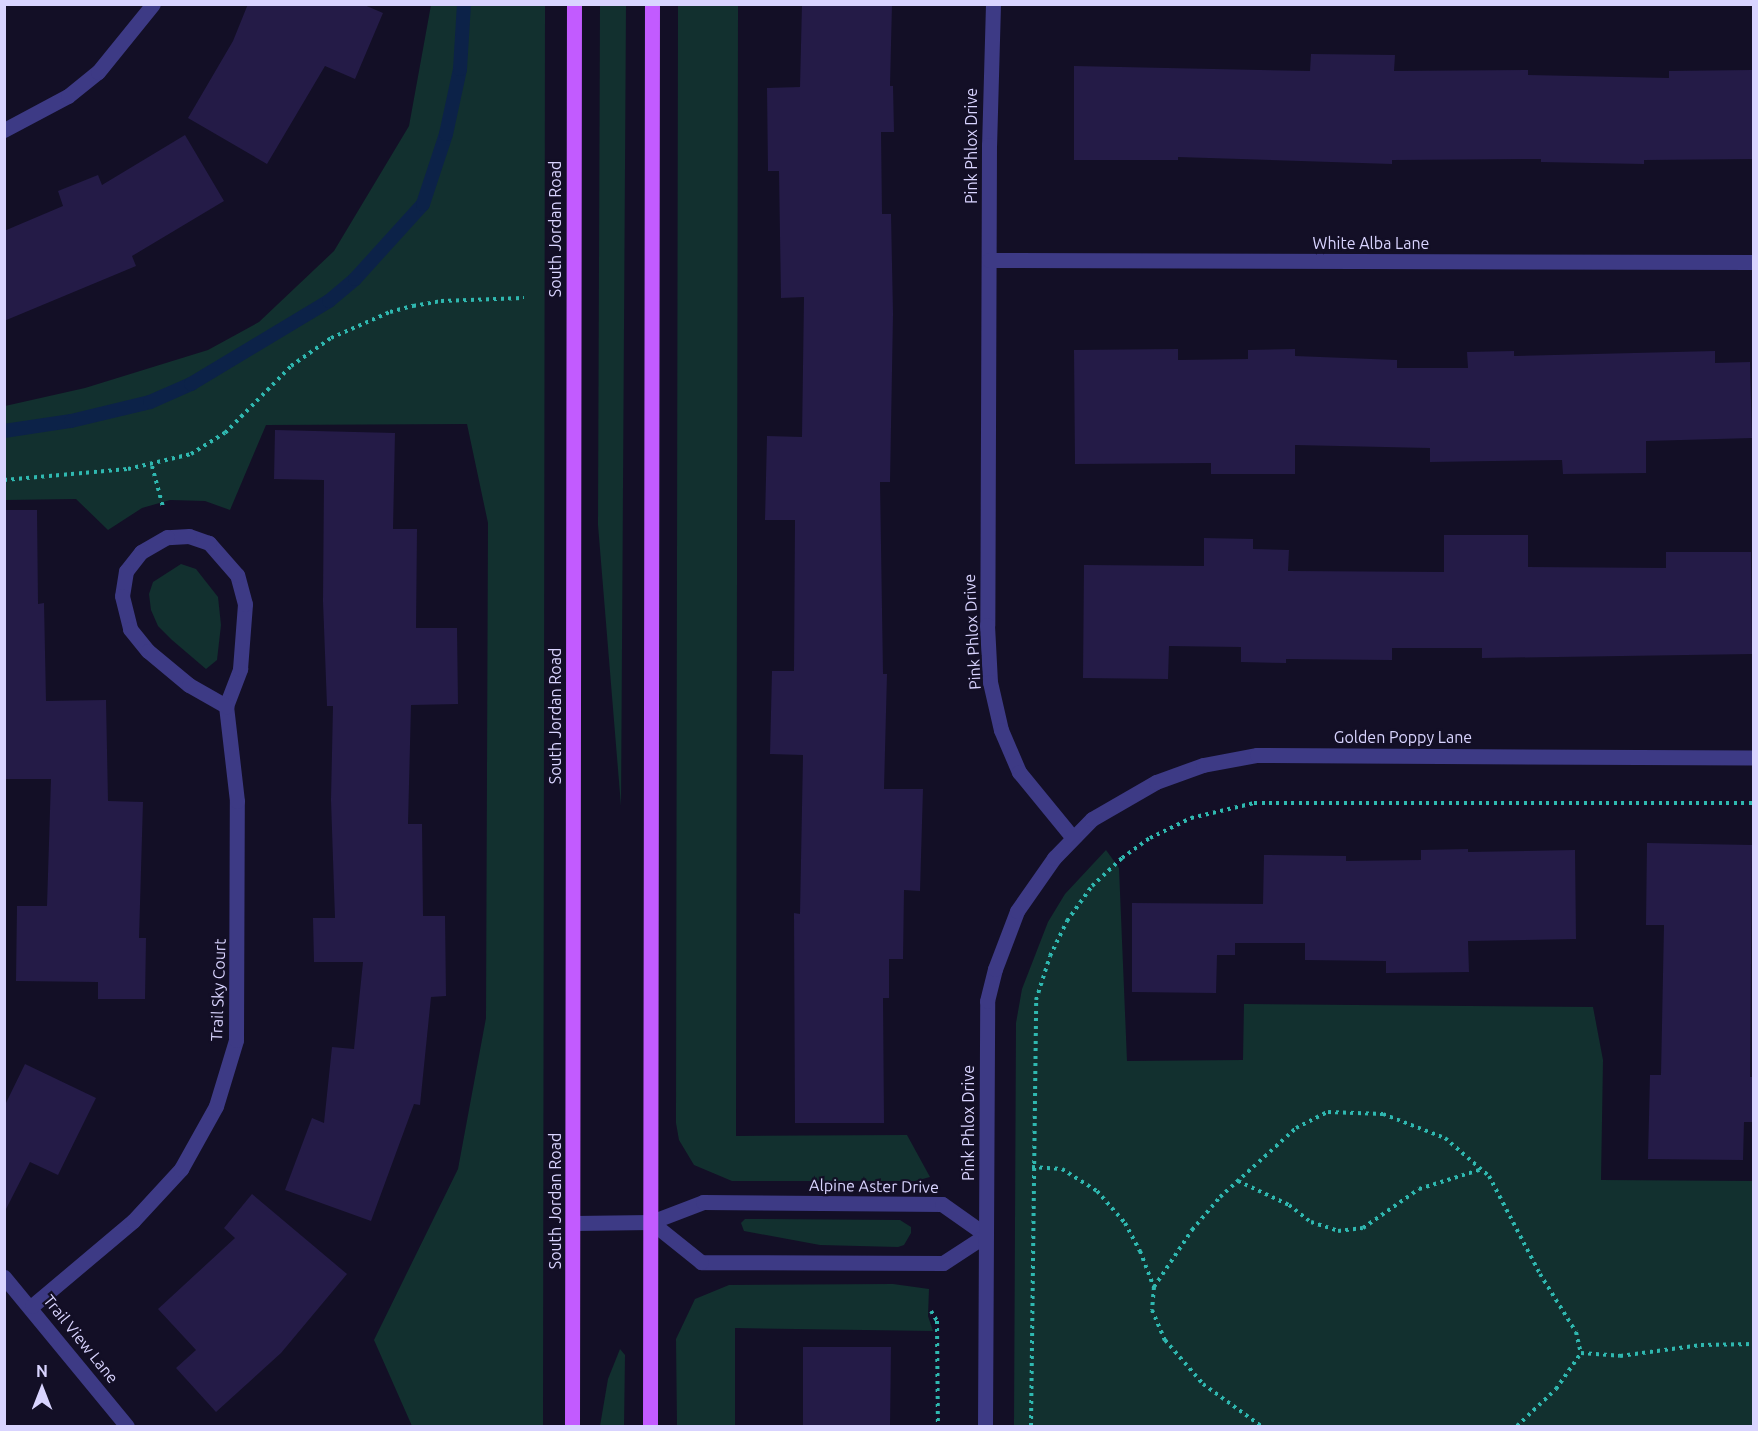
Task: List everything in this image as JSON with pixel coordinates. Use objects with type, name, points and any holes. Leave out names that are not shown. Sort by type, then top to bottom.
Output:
[{"type":"main road","name":"South Jordan Road","points":[[572,1426],[574,4]]},
{"type":"main road","points":[[650,1426],[652,4]]},
{"type":"street","points":[[4,130],[68,96],[98,72],[153,4]]},
{"type":"street","name":"Pink Phlox Drive","points":[[985,1426],[985,1033],[990,988],[1017,911],[1073,838],[1019,772],[1001,730],[990,682],[987,626],[993,4]]},
{"type":"street","name":"White Alba Lane","points":[[989,260],[1754,262]]},
{"type":"street","points":[[189,536],[209,543],[237,575],[245,604],[243,638],[240,669],[226,706],[189,685],[148,651],[130,629],[122,596],[126,571],[141,552],[167,537],[189,536]]},
{"type":"street","name":"Trail Sky Court","points":[[32,1306],[133,1221],[182,1170],[229,1072],[238,1005],[237,801],[234,746],[226,706]]},
{"type":"street","name":"Golden Poppy Lane","points":[[1073,838],[1092,819],[1156,782],[1203,765],[1257,755],[1754,758]]},
{"type":"street","name":"Alpine Aster Drive","points":[[574,1223],[651,1222],[703,1202],[942,1203],[986,1235]]},
{"type":"street","points":[[651,1222],[701,1262],[944,1263],[986,1235]]},
{"type":"street","name":"Trail View Lane","points":[[4,1277],[32,1306],[127,1426]]},
{"type":"path","points":[[4,480],[152,466],[210,443],[225,433],[291,366],[324,342],[356,327],[390,312],[441,301],[524,298]]},
{"type":"path","points":[[152,466],[163,507]]},
{"type":"path","points":[[1031,1426],[1034,1014],[1050,956],[1067,921],[1092,886],[1122,858],[1174,825],[1223,808],[1263,802],[1754,803]]},
{"type":"path","points":[[1154,1287],[1192,1230],[1238,1181],[1296,1128],[1317,1116],[1337,1111],[1383,1114],[1431,1130],[1464,1150],[1482,1169],[1576,1332],[1581,1353],[1556,1389],[1517,1426]]},
{"type":"path","points":[[1032,1167],[1062,1170],[1097,1191],[1134,1237],[1154,1287],[1152,1310],[1171,1348],[1203,1384],[1261,1426]]},
{"type":"path","points":[[1238,1181],[1288,1205],[1311,1222],[1338,1231],[1363,1228],[1419,1189],[1482,1169]]},
{"type":"path","points":[[931,1311],[937,1321],[938,1426]]},
{"type":"path","points":[[1581,1353],[1620,1356],[1701,1345],[1754,1344]]},
{"type":"green space","points":[[431,5],[545,5],[543,1426],[412,1426],[374,1340],[458,1169],[486,1018],[488,523],[467,424],[266,425],[230,510],[205,501],[170,500],[142,508],[108,530],[76,499],[5,500],[5,406],[85,388],[208,350],[259,322],[334,251],[409,126]]},
{"type":"green space","points":[[600,5],[626,5],[621,806],[598,525]]},
{"type":"green space","points":[[678,5],[738,5],[736,1136],[907,1135],[930,1177],[915,1181],[732,1181],[694,1165],[679,1140],[676,1123]]},
{"type":"green space","points":[[181,564],[196,569],[218,597],[221,625],[217,660],[206,669],[158,626],[151,610],[149,594],[153,582]]},
{"type":"green space","points":[[1106,850],[1119,868],[1127,1061],[1243,1060],[1244,1004],[1593,1007],[1603,1060],[1601,1180],[1753,1181],[1753,1426],[1014,1426],[1016,1023],[1022,989],[1048,922],[1065,894]]},
{"type":"green space","points":[[745,1219],[900,1220],[911,1227],[911,1233],[904,1245],[898,1247],[820,1245],[744,1231],[741,1223]]},
{"type":"green space","points":[[893,1284],[929,1289],[928,1316],[933,1331],[735,1328],[735,1426],[677,1426],[676,1339],[695,1299],[729,1285]]},
{"type":"green space","points":[[620,1349],[625,1355],[624,1426],[600,1426],[608,1379]]},
{"type":"building","points":[[248,4],[362,4],[383,13],[355,79],[325,66],[267,164],[188,118],[233,41]]},
{"type":"building","points":[[802,4],[892,4],[890,86],[893,86],[894,132],[881,132],[882,214],[891,214],[893,314],[890,482],[880,482],[883,674],[887,674],[884,789],[923,789],[920,891],[904,890],[903,959],[889,959],[889,998],[883,998],[884,1123],[795,1123],[794,913],[800,914],[803,755],[770,754],[772,671],[794,671],[795,520],[765,520],[767,436],[802,437],[804,297],[781,298],[779,171],[768,171],[767,88],[800,87]]},
{"type":"building","points":[[1311,54],[1395,55],[1394,71],[1528,70],[1528,75],[1669,78],[1669,71],[1752,70],[1752,159],[1644,160],[1644,164],[1541,162],[1541,159],[1392,160],[1392,164],[1178,157],[1178,160],[1074,160],[1074,66],[1310,71]]},
{"type":"building","points":[[185,135],[224,201],[132,256],[136,266],[4,321],[4,231],[63,206],[58,191],[98,175],[102,185]]},
{"type":"building","points":[[1178,349],[1178,360],[1248,359],[1248,350],[1295,349],[1295,356],[1397,360],[1397,368],[1468,368],[1467,352],[1514,351],[1514,356],[1715,351],[1715,363],[1750,362],[1752,438],[1646,441],[1646,473],[1563,474],[1562,460],[1430,462],[1430,448],[1295,445],[1295,474],[1211,474],[1211,463],[1075,464],[1074,350]]},
{"type":"building","points":[[275,430],[395,433],[393,529],[417,529],[416,628],[457,628],[458,704],[411,705],[408,824],[422,824],[423,916],[445,916],[446,996],[431,997],[420,1105],[414,1104],[371,1221],[285,1190],[312,1118],[324,1123],[332,1047],[354,1049],[363,962],[314,962],[313,918],[335,918],[331,800],[333,706],[327,706],[323,601],[324,480],[274,479]]},
{"type":"building","points":[[4,510],[37,510],[38,604],[44,603],[46,701],[106,700],[108,801],[143,802],[139,938],[146,938],[145,999],[98,999],[98,982],[16,981],[17,906],[47,906],[51,779],[4,779]]},
{"type":"building","points":[[1444,535],[1528,535],[1528,567],[1666,568],[1666,552],[1751,552],[1752,654],[1482,658],[1482,648],[1392,648],[1392,660],[1286,659],[1286,663],[1241,662],[1241,647],[1169,646],[1168,679],[1083,678],[1084,565],[1204,566],[1204,538],[1253,539],[1253,549],[1289,550],[1288,571],[1444,572]]},
{"type":"building","points":[[1647,843],[1752,845],[1750,1077],[1754,1077],[1754,1122],[1744,1122],[1743,1160],[1648,1159],[1650,1075],[1661,1075],[1664,925],[1646,925]]},
{"type":"building","points":[[1468,849],[1468,852],[1575,850],[1576,939],[1468,941],[1469,972],[1386,973],[1386,961],[1305,960],[1305,943],[1235,943],[1235,955],[1217,955],[1216,993],[1132,992],[1132,903],[1263,904],[1264,855],[1346,856],[1346,861],[1421,860],[1421,850]]},
{"type":"building","points":[[25,1064],[96,1098],[58,1175],[30,1162],[4,1213],[4,1107]]},
{"type":"building","points":[[252,1194],[347,1274],[281,1353],[216,1412],[176,1368],[196,1350],[158,1309],[235,1238],[224,1228]]},
{"type":"building","points":[[803,1347],[891,1347],[890,1426],[803,1426]]},
{"type":"waterway","points":[[4,431],[71,421],[150,402],[191,384],[329,301],[355,279],[423,204],[446,134],[460,69],[464,4]]}]
